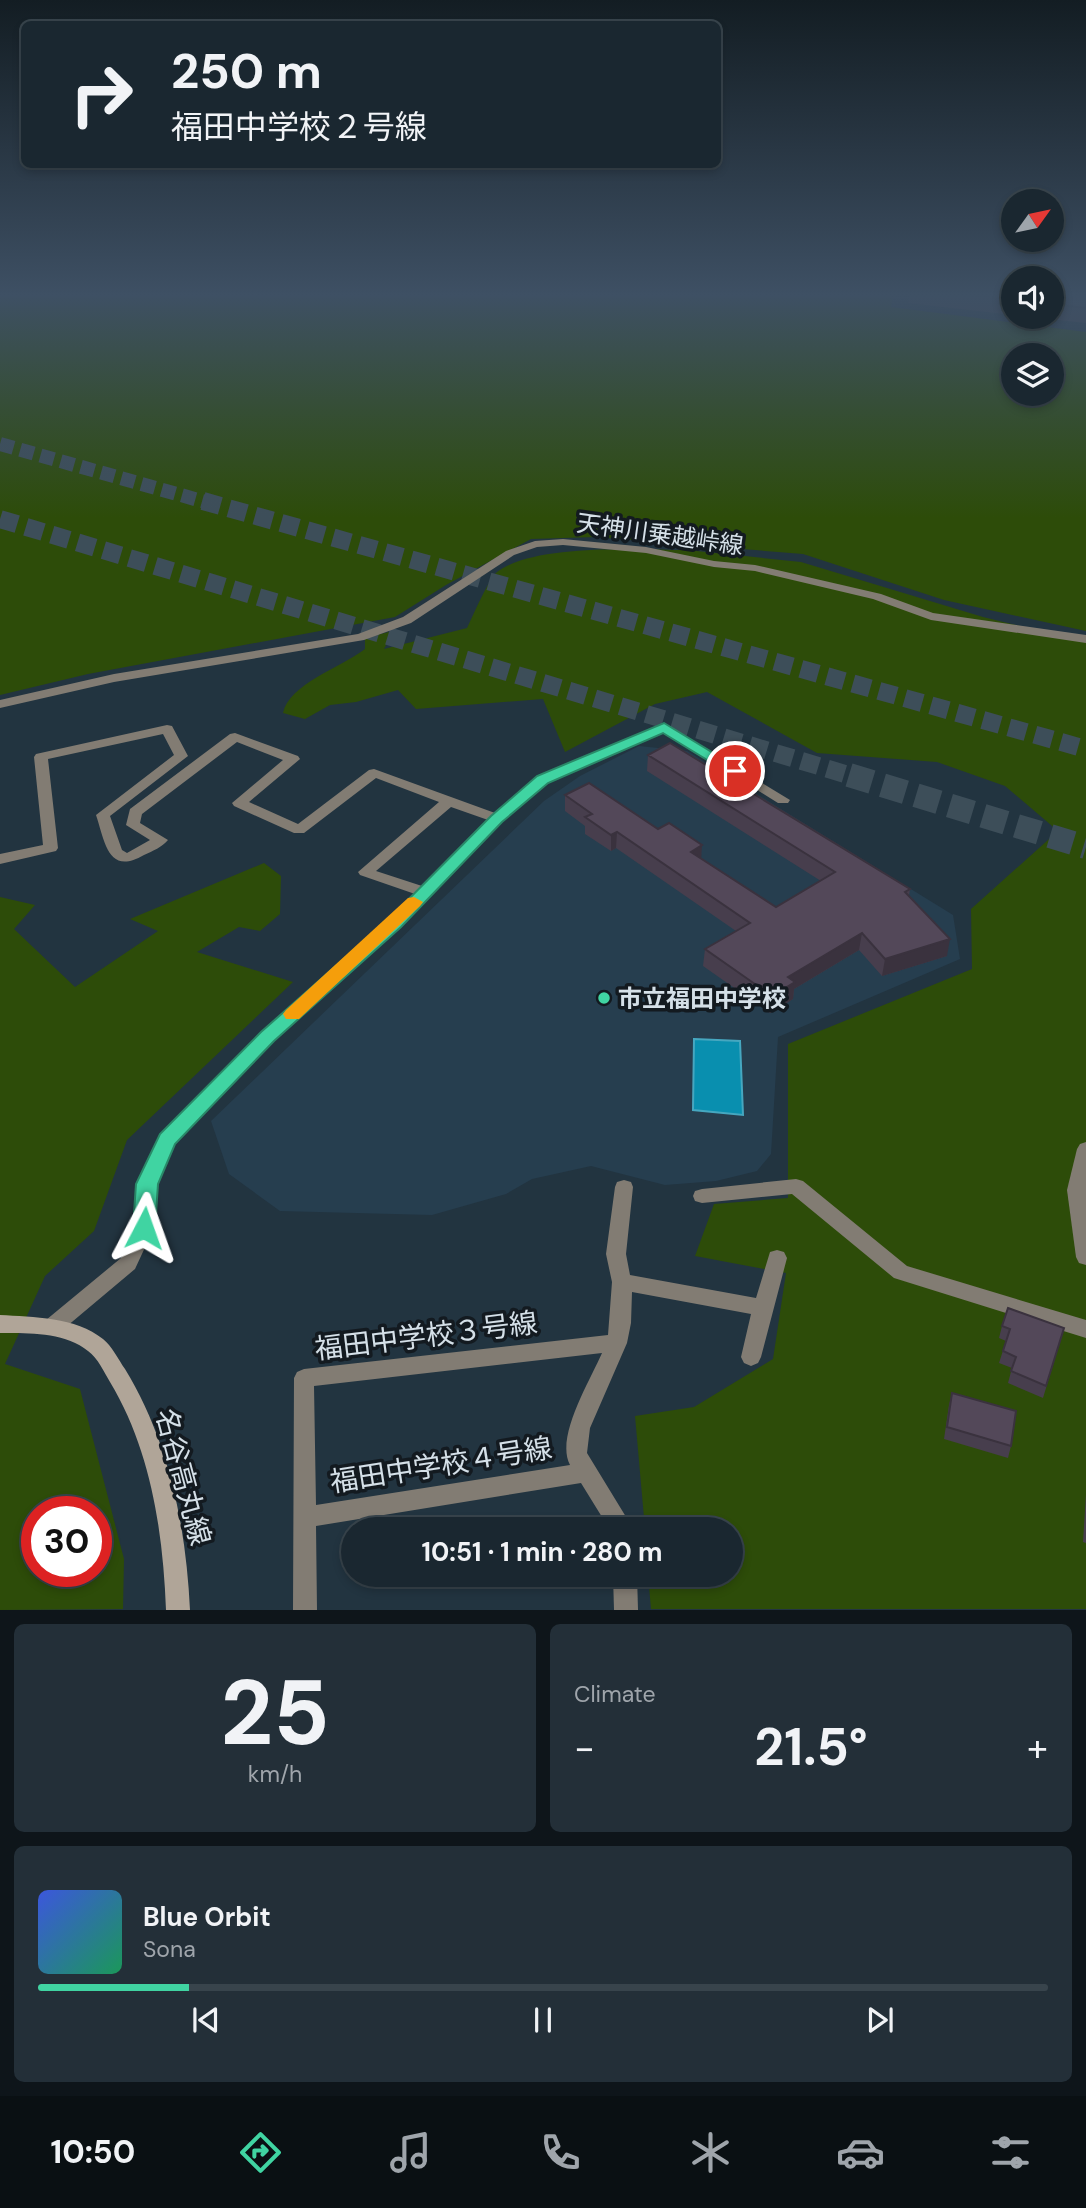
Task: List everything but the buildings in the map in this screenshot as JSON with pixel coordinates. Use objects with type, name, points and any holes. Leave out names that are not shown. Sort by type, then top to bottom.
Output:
[{"type":"street","name":"天神川乗越峠線","points":[[0,704],[114,678],[360,637],[388,629],[414,616],[497,560],[527,546],[545,543],[646,550],[715,564],[755,568],[877,596],[951,620],[1086,639]]},
{"type":"street","points":[[53,1326],[128,1263],[144,1228],[147,1184],[167,1140],[268,1036],[395,923],[496,819],[542,780],[664,727],[783,800]]},
{"type":"street","points":[[0,859],[51,848],[41,757],[167,729],[181,756],[103,816],[116,852],[127,859],[161,839],[133,825],[135,812],[235,737],[293,760],[239,803],[299,830],[374,773],[496,819]]},
{"type":"street","points":[[424,892],[365,872],[449,801]]},
{"type":"street","points":[[1086,1149],[1076,1190],[1086,1257]]},
{"type":"street","points":[[615,1517],[576,1455],[579,1428],[617,1343],[621,1323],[622,1282],[616,1254],[624,1186]]},
{"type":"street","points":[[702,1196],[796,1186],[901,1272],[1086,1329]]},
{"type":"street","points":[[751,1357],[777,1258]]},
{"type":"street","points":[[622,1282],[763,1308]]},
{"type":"street","name":"名谷高丸線","points":[[0,1324],[53,1326],[96,1344],[128,1390],[153,1457],[177,1570],[178,1609]]},
{"type":"street","name":"福田中学校３号線","points":[[305,1609],[304,1378],[617,1343]]},
{"type":"street","name":"福田中学校４号線","points":[[305,1517],[587,1472]]},
{"type":"street","points":[[625,1587],[626,1609]]},
{"type":"shaded area","name":"市立福田中学校","points":[[639,746],[687,751],[953,915],[960,959],[778,1037],[771,1154],[757,1171],[716,1181],[665,1185],[591,1166],[532,1179],[506,1194],[432,1215],[280,1211],[229,1174],[211,1121],[544,801],[580,776]]},
{"type":"green space","points":[[0,368],[1001,368],[1001,406],[1064,406],[1064,368],[1086,368],[1086,631],[944,600],[803,554],[596,537],[531,539],[446,585],[395,617],[88,674],[0,695]]},
{"type":"green space","points":[[616,549],[687,550],[801,562],[983,617],[1086,642],[1086,1609],[651,1609],[649,1587],[743,1587],[743,1517],[644,1517],[635,1416],[694,1407],[773,1359],[786,1273],[695,1256],[714,1204],[788,1198],[788,1044],[972,969],[971,909],[1058,831],[1005,786],[937,762],[817,753],[707,692],[655,704],[565,752],[543,699],[416,709],[398,690],[356,702],[330,705],[305,719],[283,713],[287,703],[305,685],[365,649],[365,638],[393,631],[384,649],[467,628],[493,576],[514,563],[562,552]]},
{"type":"green space","points":[[264,863],[281,876],[280,914],[260,931],[239,927],[197,952],[293,982],[127,1140],[94,1231],[45,1276],[5,1364],[80,1389],[108,1496],[21,1496],[21,1587],[112,1587],[112,1513],[124,1559],[123,1609],[0,1610],[0,897],[35,905],[14,929],[75,987],[158,931],[130,919]]},
{"type":"water","points":[[694,1039],[740,1041],[743,1115],[693,1110]]},
{"type":"tunnel","points":[[0,444],[209,503]]},
{"type":"tunnel","points":[[203,501],[1086,749]]},
{"type":"tunnel","points":[[0,519],[855,777]]},
{"type":"tunnel","points":[[849,775],[1086,847]]},
{"type":"slow traffic","points":[[292,1014],[395,923],[414,902]]},
{"type":"place","name":"市立福田中学校","points":[[604,998]]},
{"type":"route","points":[[144,1228],[147,1184],[167,1140],[268,1036],[395,923],[496,819],[542,780],[664,727],[735,771]]}]
